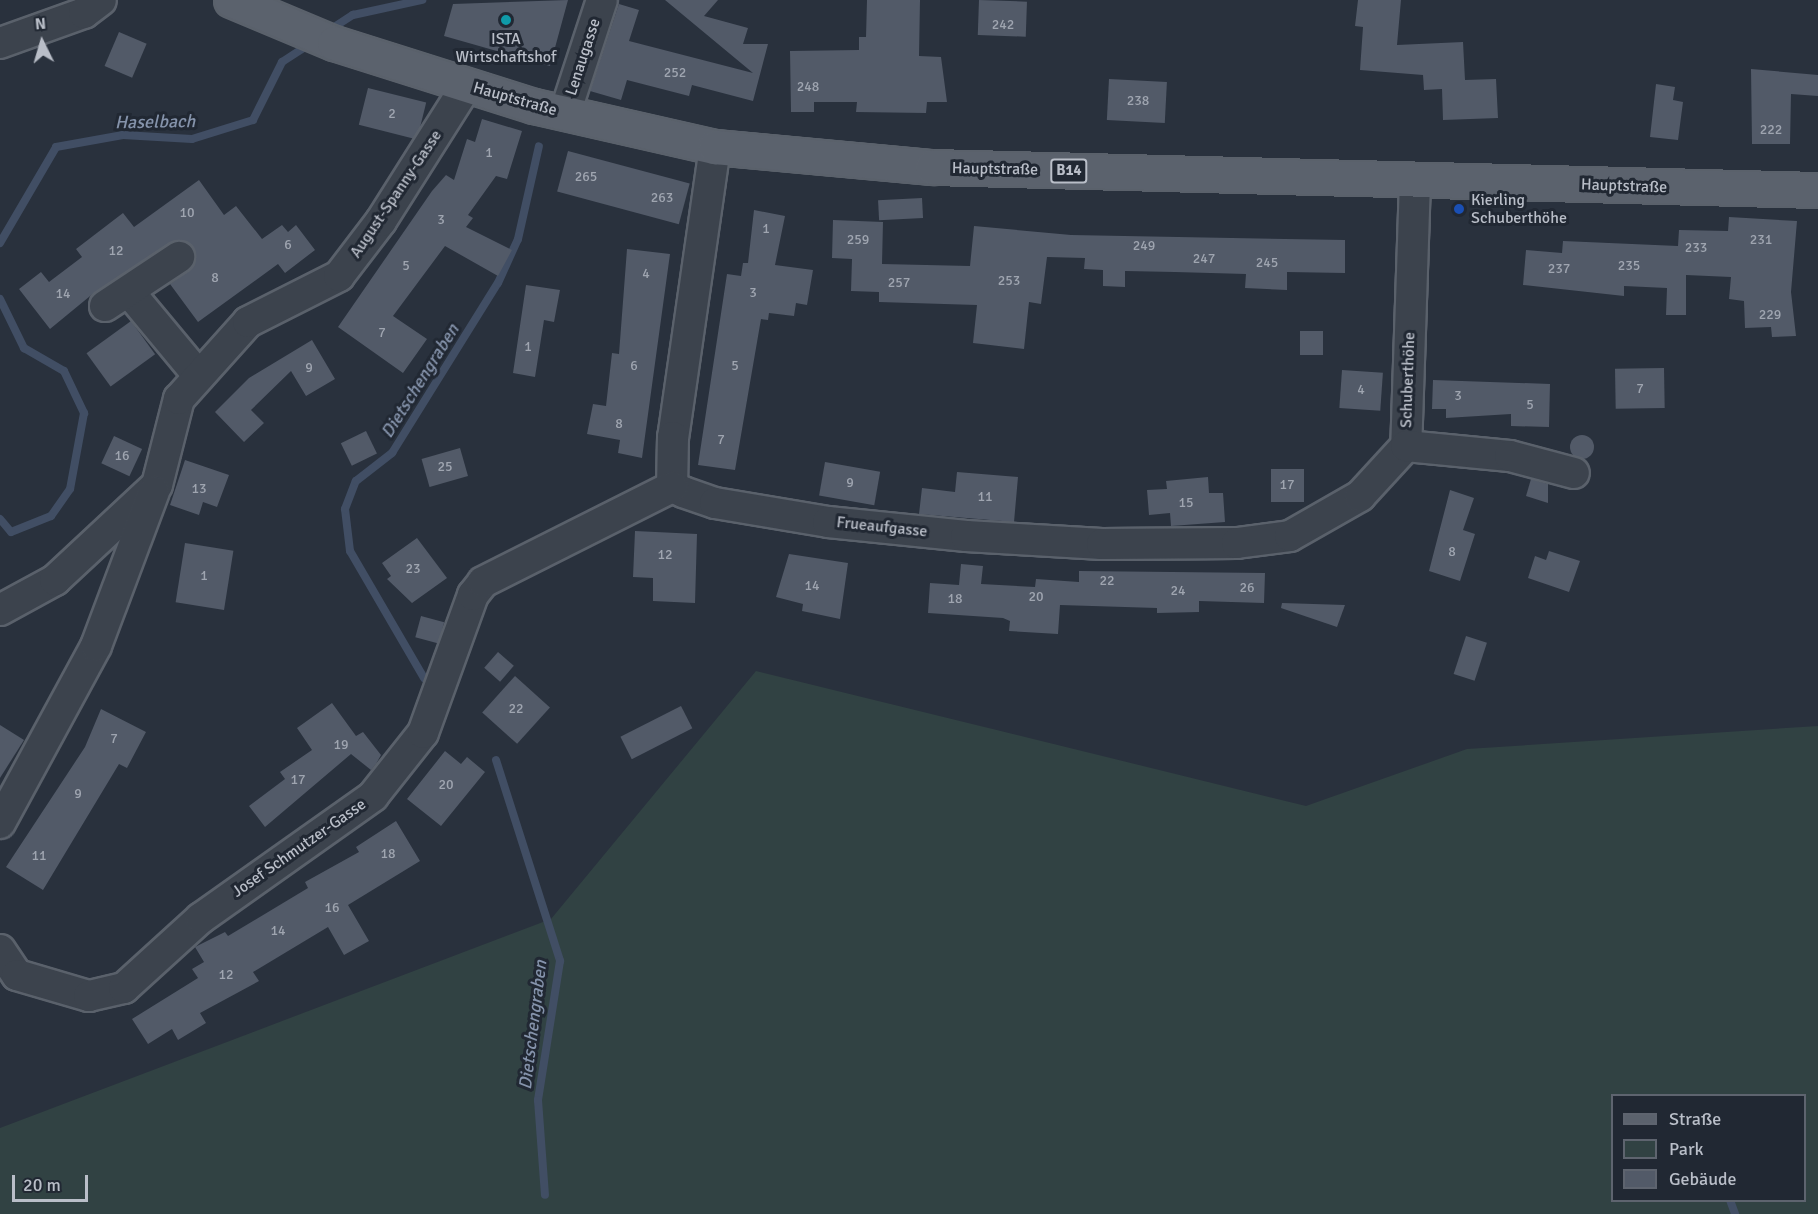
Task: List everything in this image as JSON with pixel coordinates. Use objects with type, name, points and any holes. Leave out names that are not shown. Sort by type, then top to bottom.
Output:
[{"type":"main road","name":"Hauptstraße","points":[[231,0],[334,44],[468,85],[565,113],[715,147],[932,167],[1818,190]]},
{"type":"street","points":[[0,43],[84,13],[101,0]]},
{"type":"street","name":"Lenaugasse","points":[[565,113],[602,0]]},
{"type":"street","name":"August-Spanny-Gasse","points":[[157,485],[179,399],[248,322],[339,276],[381,221],[468,85]]},
{"type":"street","points":[[672,488],[672,438],[715,147]]},
{"type":"street","name":"Schuberthöhe","points":[[1415,180],[1406,446],[1510,456],[1574,472]]},
{"type":"street","points":[[179,257],[117,300],[199,376]]},
{"type":"street","name":"Frueaufgasse","points":[[672,488],[738,507],[966,536],[1102,544],[1237,543],[1290,536],[1360,496],[1406,446]]},
{"type":"street","points":[[0,610],[55,580],[157,485]]},
{"type":"street","points":[[0,824],[96,646],[157,485]]},
{"type":"street","name":"Josef Schmutzer-Gasse","points":[[0,950],[16,975],[89,996],[124,988],[201,918],[373,796],[423,733],[473,595],[483,582],[672,488]]},
{"type":"green space","points":[[756,671],[1306,806],[1467,749],[1818,726],[1818,1214],[0,1214],[0,1128],[551,919]]},
{"type":"building","name":"ISTA Wirtschaftshof","points":[[568,0],[550,66],[444,36],[453,4]]},
{"type":"building","points":[[665,0],[718,0],[704,16],[748,28],[743,44],[768,44],[753,101],[692,85],[689,96],[627,80],[621,100],[590,91],[619,4],[639,10],[629,41],[753,73]]},
{"type":"building","points":[[867,0],[920,0],[919,56],[941,57],[947,102],[927,102],[926,113],[856,112],[857,102],[814,102],[814,112],[791,112],[790,51],[859,50],[859,37],[866,37]]},
{"type":"building","points":[[979,0],[1027,2],[1026,37],[978,35]]},
{"type":"building","points":[[1358,0],[1401,0],[1397,45],[1463,42],[1465,80],[1496,79],[1498,118],[1443,120],[1442,89],[1424,90],[1423,75],[1360,70],[1363,27],[1355,26]]},
{"type":"building","points":[[119,32],[147,44],[132,78],[105,66]]},
{"type":"building","points":[[1751,69],[1818,75],[1818,96],[1791,94],[1790,144],[1752,144]]},
{"type":"building","points":[[1109,79],[1167,82],[1165,123],[1107,120]]},
{"type":"building","points":[[1656,84],[1675,87],[1673,100],[1683,102],[1678,140],[1650,137]]},
{"type":"building","points":[[368,88],[426,103],[417,139],[359,125]]},
{"type":"building","points":[[482,119],[522,131],[507,179],[496,176],[468,215],[473,218],[466,227],[512,250],[498,276],[445,246],[393,316],[427,339],[403,373],[338,327],[432,191],[446,175],[454,180],[467,139],[475,142]]},
{"type":"building","points":[[568,151],[690,184],[679,224],[557,192]]},
{"type":"building","points":[[199,180],[224,215],[236,206],[262,239],[282,225],[288,232],[296,225],[315,250],[285,273],[278,264],[198,322],[170,284],[189,271],[196,257],[187,242],[177,240],[95,292],[50,329],[19,289],[41,272],[49,282],[82,257],[76,249],[123,213],[134,227]]},
{"type":"building","points":[[922,198],[923,218],[879,220],[878,200]]},
{"type":"building","points":[[754,210],[785,216],[775,265],[813,270],[807,305],[796,303],[794,316],[769,313],[768,320],[761,319],[735,470],[698,465],[727,274],[741,276],[743,263],[748,263]]},
{"type":"building","points":[[1729,217],[1797,221],[1791,292],[1796,336],[1772,337],[1771,327],[1745,328],[1744,301],[1729,299],[1731,277],[1686,275],[1686,315],[1666,315],[1667,288],[1624,286],[1624,296],[1523,285],[1526,250],[1562,253],[1563,241],[1678,246],[1679,230],[1728,231]]},
{"type":"building","points":[[833,220],[883,222],[882,264],[970,266],[974,226],[1071,235],[1345,240],[1345,273],[1287,272],[1287,290],[1245,288],[1246,274],[1175,272],[1125,271],[1125,287],[1103,286],[1103,270],[1084,269],[1085,258],[1047,257],[1041,304],[1029,302],[1024,349],[973,343],[977,305],[879,302],[879,292],[851,291],[852,259],[832,258]]},
{"type":"building","points":[[627,249],[670,254],[642,458],[618,453],[620,440],[587,434],[593,404],[606,406],[612,353],[619,354]]},
{"type":"building","points":[[526,285],[560,290],[554,322],[544,320],[535,377],[513,373]]},
{"type":"building","points":[[131,321],[155,354],[111,386],[87,353]]},
{"type":"building","points":[[1300,331],[1323,331],[1323,355],[1300,355]]},
{"type":"building","points":[[312,340],[335,379],[306,396],[291,371],[251,410],[264,423],[244,442],[215,412],[249,378]]},
{"type":"building","points":[[1664,368],[1665,408],[1616,409],[1615,369]]},
{"type":"building","points":[[1342,370],[1383,373],[1380,411],[1339,408]]},
{"type":"building","points":[[1433,380],[1550,384],[1549,427],[1511,426],[1511,414],[1446,418],[1446,409],[1432,409]]},
{"type":"building","points":[[366,431],[377,453],[352,466],[341,443]]},
{"type":"building","points":[[1582,435],[1591,438],[1594,447],[1591,456],[1582,459],[1573,456],[1570,447],[1573,438]]},
{"type":"building","points":[[114,436],[142,449],[129,476],[101,463]]},
{"type":"building","points":[[460,448],[468,476],[430,487],[422,459]]},
{"type":"building","points":[[185,460],[229,475],[217,507],[203,502],[199,515],[170,505]]},
{"type":"building","points":[[825,462],[880,472],[874,505],[819,495]]},
{"type":"building","points":[[1271,469],[1304,469],[1304,502],[1271,502]]},
{"type":"building","points":[[957,472],[1018,477],[1014,522],[919,514],[922,488],[955,492]]},
{"type":"building","points":[[1208,477],[1209,493],[1223,493],[1225,522],[1171,526],[1170,513],[1149,515],[1147,490],[1167,489],[1166,481]]},
{"type":"building","points":[[1531,479],[1548,484],[1548,503],[1526,496]]},
{"type":"building","points":[[1450,490],[1474,498],[1463,530],[1475,534],[1460,581],[1429,571]]},
{"type":"building","points":[[635,531],[697,534],[695,603],[653,601],[653,578],[633,577]]},
{"type":"building","points":[[417,538],[447,578],[412,603],[387,579],[391,576],[382,563]]},
{"type":"building","points":[[185,543],[233,551],[224,610],[176,602]]},
{"type":"building","points":[[1549,551],[1580,561],[1569,592],[1528,578],[1535,556],[1546,560]]},
{"type":"building","points":[[789,554],[848,563],[840,619],[802,611],[803,604],[776,597]]},
{"type":"building","points":[[961,564],[983,566],[981,584],[1035,587],[1036,579],[1079,582],[1079,571],[1265,573],[1264,603],[1199,601],[1199,612],[1157,613],[1157,608],[1060,605],[1058,634],[1009,631],[1010,621],[1003,618],[928,613],[930,583],[959,585]]},
{"type":"building","points":[[1282,603],[1345,605],[1337,627],[1281,608]]},
{"type":"building","points":[[421,616],[444,622],[438,643],[415,637]]},
{"type":"building","points":[[1466,636],[1487,643],[1475,681],[1454,674]]},
{"type":"building","points":[[498,652],[514,666],[500,682],[484,668]]},
{"type":"building","points":[[515,676],[550,707],[517,744],[482,712]]},
{"type":"building","points":[[332,703],[356,736],[363,732],[381,755],[371,770],[351,754],[265,827],[249,806],[285,779],[280,772],[312,750],[297,728]]},
{"type":"building","points":[[681,706],[692,728],[632,759],[620,737]]},
{"type":"building","points":[[101,709],[146,732],[127,768],[119,764],[43,890],[6,867],[85,747]]},
{"type":"building","points":[[0,725],[24,740],[0,778]]},
{"type":"building","points":[[445,751],[461,764],[467,757],[485,772],[441,826],[407,799]]},
{"type":"building","points":[[396,821],[420,861],[348,905],[369,941],[344,955],[328,927],[253,972],[259,981],[200,1013],[206,1023],[178,1040],[172,1029],[148,1044],[132,1019],[198,978],[192,969],[204,962],[195,947],[225,932],[228,936],[308,888],[305,882],[359,852],[356,847]]},
{"type":"waterway","name":"Haselbach","points":[[328,31],[353,15],[422,0]]},
{"type":"waterway","name":"Haselbach","points":[[0,243],[56,147],[123,135],[192,139],[253,120],[282,62],[311,43]]},
{"type":"waterway","name":"Dietschengraben","points":[[424,678],[350,551],[345,509],[356,481],[392,453],[498,283],[518,239],[539,146]]},
{"type":"waterway","name":"Haselbach","points":[[0,299],[24,348],[64,371],[84,413],[70,489],[51,516],[11,532],[0,519]]},
{"type":"waterway","name":"Dietschengraben","points":[[496,760],[560,961],[538,1100],[545,1195]]},
{"type":"waterway","name":"Dietschengraben","points":[[1731,1202],[1735,1214]]},
{"type":"place","name":"ISTA Wirtschaftshof","points":[[506,20]]},
{"type":"place","name":"Kierling Schuberthöhe","points":[[1459,209]]}]
